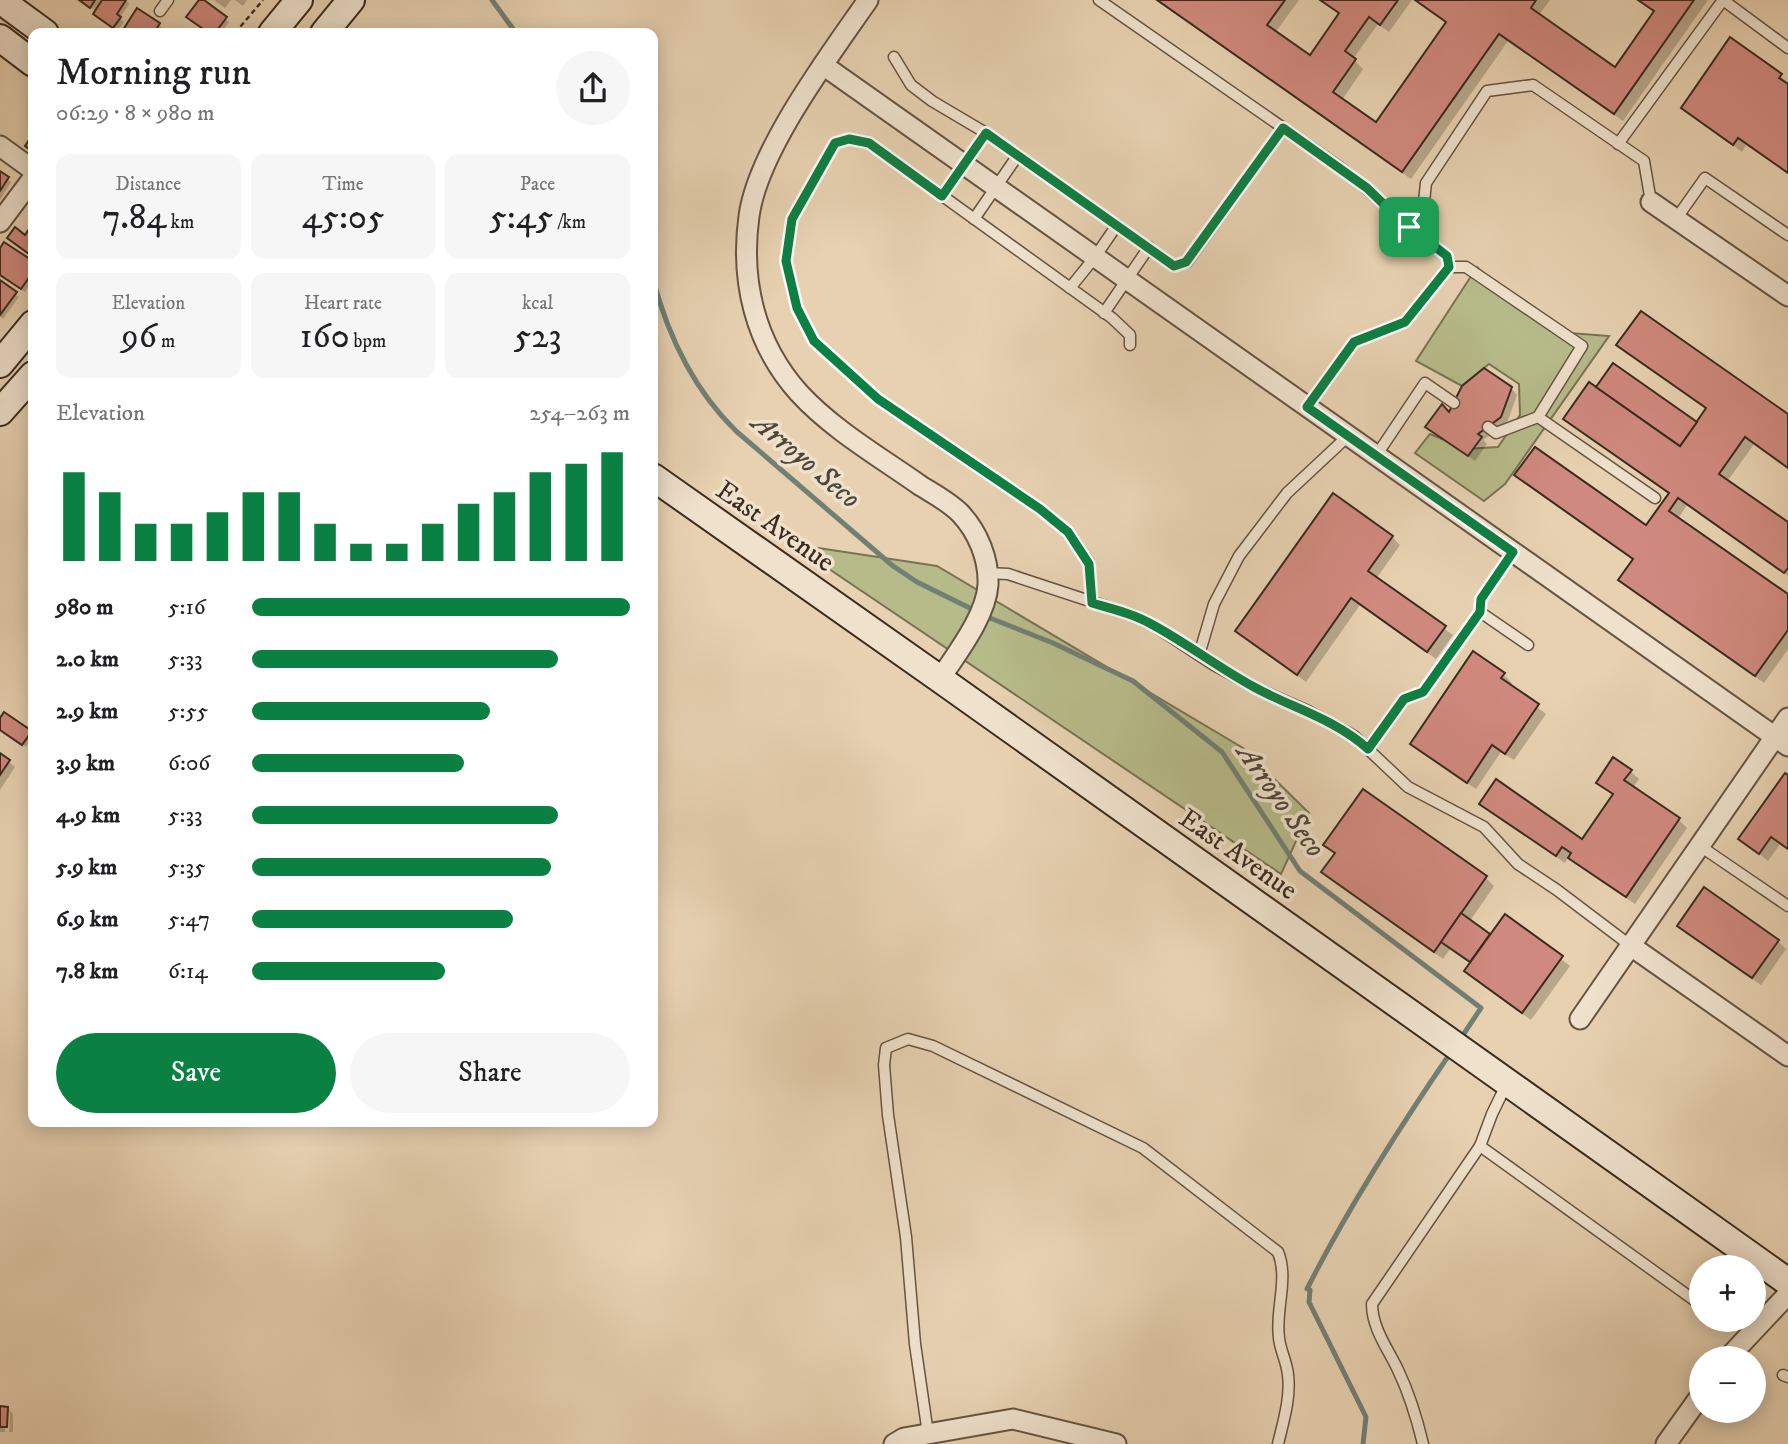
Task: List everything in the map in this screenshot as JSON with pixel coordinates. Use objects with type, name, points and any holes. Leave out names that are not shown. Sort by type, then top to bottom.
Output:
[{"type":"street","points":[[0,0],[38,28]]},
{"type":"street","points":[[276,28],[299,0]]},
{"type":"street","points":[[328,28],[351,0]]},
{"type":"street","points":[[868,0],[823,65],[763,168],[749,215],[746,280],[759,328],[774,361],[800,394],[839,428],[959,512],[975,532],[986,561],[988,586],[984,606],[940,679]]},
{"type":"street","points":[[0,38],[28,59]]},
{"type":"street","points":[[823,65],[1781,742]]},
{"type":"street","points":[[0,146],[28,166]]},
{"type":"street","points":[[0,222],[28,185]]},
{"type":"street","points":[[1651,202],[1788,296]]},
{"type":"street","points":[[0,364],[28,330]]},
{"type":"street","points":[[0,412],[28,381]]},
{"type":"street","name":"East Avenue","points":[[658,481],[1788,1282]]},
{"type":"street","points":[[1580,1019],[1700,846],[1781,742],[1788,718]]},
{"type":"street","points":[[1631,946],[1788,1056]]},
{"type":"street","points":[[1739,1346],[1788,1294]]},
{"type":"street","points":[[1667,1444],[1689,1412]]},
{"type":"street","points":[[894,1444],[904,1438],[1013,1419],[1116,1444]]},
{"type":"lane","points":[[160,11],[168,0]]},
{"type":"lane","points":[[1099,0],[1367,188],[1398,218],[1447,256],[1449,267],[1405,322],[1354,342],[1307,407]]},
{"type":"lane","points":[[1618,144],[1723,0],[1788,48]]},
{"type":"lane","points":[[894,57],[911,85],[932,101],[986,133],[1174,266],[1186,262],[1283,128]]},
{"type":"lane","points":[[1409,227],[1423,211],[1426,183],[1487,91],[1533,85],[1644,161],[1651,202]]},
{"type":"lane","points":[[942,196],[986,133]]},
{"type":"lane","points":[[1092,603],[1089,564],[1068,532],[1040,509],[878,399],[814,341],[797,308],[786,261],[792,219],[835,143],[849,139],[869,143],[1104,313],[1130,335],[1130,345]]},
{"type":"lane","points":[[974,219],[1018,155]]},
{"type":"lane","points":[[1676,219],[1705,178],[1788,235]]},
{"type":"lane","points":[[1070,288],[1117,225]]},
{"type":"lane","points":[[1104,313],[1149,247]]},
{"type":"lane","points":[[1449,267],[1466,267],[1583,346],[1538,416],[1496,433],[1488,427]]},
{"type":"lane","points":[[1376,456],[1425,383],[1454,403]]},
{"type":"lane","points":[[1538,416],[1655,498]]},
{"type":"lane","points":[[1199,655],[1214,604],[1239,556],[1287,493],[1348,436]]},
{"type":"lane","points":[[1368,749],[1404,699],[1423,692],[1480,612],[1481,599],[1513,552]]},
{"type":"lane","points":[[987,573],[1008,574],[1144,620],[1258,689],[1308,711],[1354,736],[1408,787],[1484,827],[1518,864],[1631,946]]},
{"type":"lane","points":[[1480,612],[1528,645]]},
{"type":"lane","points":[[1700,846],[1788,906]]},
{"type":"lane","points":[[928,1434],[915,1344],[906,1237],[888,1115],[884,1065],[887,1048],[908,1039],[933,1046],[1143,1148],[1278,1252],[1282,1274],[1278,1337],[1289,1376],[1278,1444]]},
{"type":"lane","points":[[1423,1444],[1399,1373],[1372,1318],[1372,1304],[1480,1146],[1507,1082]]},
{"type":"lane","points":[[1480,1146],[1689,1296]]},
{"type":"path","points":[[239,28],[263,0]]},
{"type":"green space","points":[[1477,267],[1507,297],[1557,332],[1609,336],[1505,484],[1484,501],[1415,453],[1430,434],[1466,449],[1498,447],[1520,415],[1519,384],[1489,364],[1462,386],[1416,361]]},
{"type":"green space","points":[[792,544],[937,566],[1243,748],[1309,813],[1281,874]]},
{"type":"building","points":[[79,0],[95,0],[90,8]]},
{"type":"building","points":[[102,0],[126,0],[117,14],[121,17],[113,28],[93,14]]},
{"type":"building","points":[[199,0],[204,0],[227,17],[219,28],[202,28],[186,17]]},
{"type":"building","points":[[1157,0],[1285,0],[1267,25],[1310,55],[1339,13],[1320,0],[1398,0],[1380,25],[1369,17],[1345,51],[1356,59],[1333,92],[1376,122],[1446,22],[1415,0],[1536,0],[1531,8],[1615,67],[1654,11],[1638,0],[1694,0],[1614,114],[1499,34],[1402,172]]},
{"type":"building","points":[[137,8],[160,23],[157,28],[124,28]]},
{"type":"building","points":[[1730,37],[1782,74],[1779,78],[1788,84],[1788,173],[1738,138],[1733,145],[1681,108]]},
{"type":"building","points":[[0,171],[9,177],[0,191]]},
{"type":"building","points":[[15,227],[25,235],[28,230],[28,253],[7,238]]},
{"type":"building","points":[[4,242],[28,258],[28,279],[21,289],[0,275],[0,248]]},
{"type":"building","points":[[0,280],[17,292],[0,315]]},
{"type":"building","points":[[1641,311],[1788,414],[1788,468],[1745,437],[1719,474],[1788,522],[1788,568],[1784,573],[1678,498],[1669,511],[1788,594],[1788,630],[1755,676],[1618,580],[1633,559],[1514,475],[1535,447],[1646,525],[1669,493],[1563,419],[1589,382],[1680,446],[1706,408],[1616,345]]},
{"type":"building","points":[[1613,363],[1697,422],[1680,446],[1596,387]]},
{"type":"building","points":[[1484,368],[1512,387],[1501,417],[1478,434],[1482,437],[1468,456],[1425,427],[1442,404],[1449,412],[1462,386]]},
{"type":"building","points":[[1333,493],[1393,536],[1368,571],[1446,626],[1427,652],[1351,598],[1297,675],[1235,631]]},
{"type":"building","points":[[1473,651],[1505,673],[1501,678],[1539,704],[1505,754],[1492,745],[1467,783],[1410,744]]},
{"type":"building","points":[[4,712],[28,728],[28,737],[22,745],[0,730],[0,718]]},
{"type":"building","points":[[0,753],[10,760],[0,775]]},
{"type":"building","points":[[1613,757],[1632,770],[1624,780],[1680,818],[1626,897],[1568,858],[1571,853],[1562,847],[1556,856],[1479,804],[1496,779],[1582,839],[1613,794],[1596,783]]},
{"type":"building","points":[[1785,773],[1788,775],[1788,849],[1771,837],[1759,854],[1738,839]]},
{"type":"building","points":[[1363,789],[1487,876],[1434,952],[1321,872],[1335,853],[1323,845]]},
{"type":"building","points":[[1704,887],[1779,940],[1752,978],[1677,926]]},
{"type":"building","points":[[1461,913],[1490,934],[1470,962],[1441,942]]},
{"type":"building","points":[[1505,914],[1563,956],[1522,1013],[1464,971]]},
{"type":"building","points":[[0,1406],[8,1407],[7,1427],[0,1427]]},
{"type":"waterway","name":"Arroyo Seco","points":[[492,0],[512,28]]},
{"type":"waterway","name":"Arroyo Seco","points":[[658,296],[684,361],[721,415],[736,431],[893,566],[917,582],[990,618],[1053,643],[1133,681],[1222,752],[1300,871],[1481,1008],[1461,1038]]},
{"type":"waterway","name":"Arroyo Seco","points":[[1363,1444],[1366,1417],[1309,1302],[1310,1290],[1307,1289],[1375,1168],[1451,1052]]},
{"type":"route","points":[[1283,128],[1367,188],[1409,227],[1447,256],[1449,267],[1405,322],[1354,342],[1307,407],[1513,552],[1481,599],[1480,612],[1423,692],[1404,699],[1368,749],[1354,736],[1214,665],[1153,625],[1135,616],[1092,603],[1089,564],[1068,532],[1040,509],[878,399],[814,341],[797,308],[786,261],[792,219],[835,143],[849,139],[869,143],[942,196],[986,133],[1174,266],[1186,262],[1283,128]]}]
